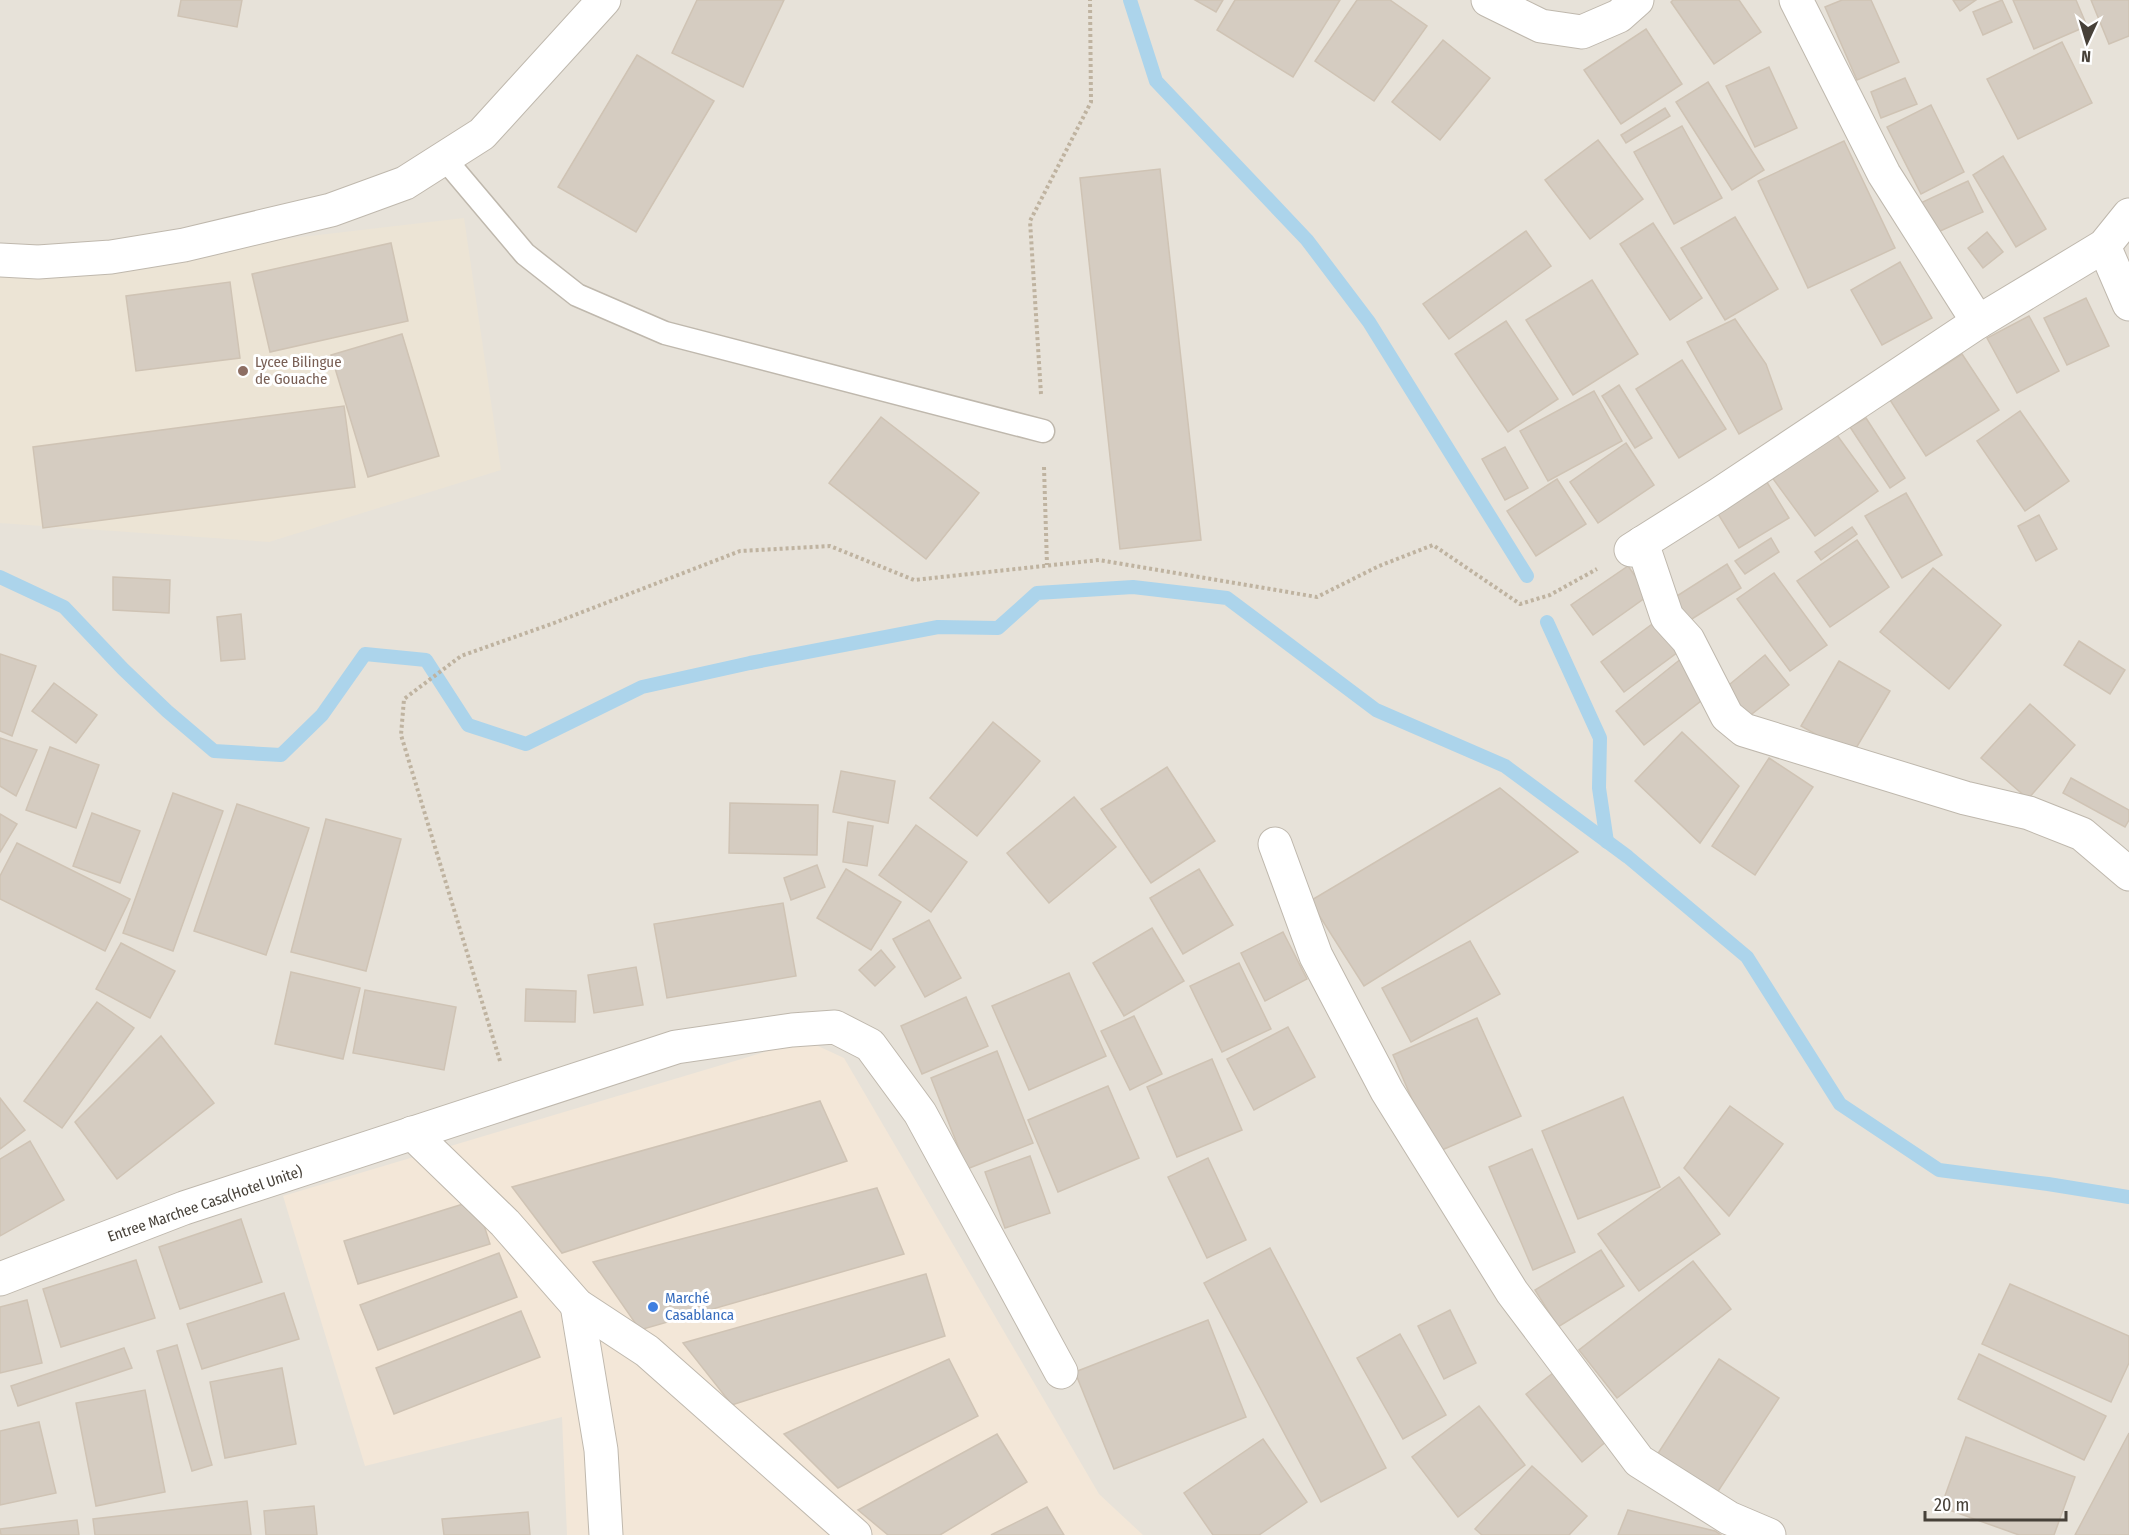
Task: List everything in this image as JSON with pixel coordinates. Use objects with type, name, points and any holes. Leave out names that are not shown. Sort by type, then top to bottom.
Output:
[{"type":"street","points":[[0,260],[38,262],[111,257],[184,245],[331,210],[405,183],[482,134],[604,0]]},
{"type":"street","points":[[1488,0],[1541,27],[1582,32],[1619,16],[1637,0]]},
{"type":"street","points":[[1796,0],[1884,174],[1978,322]]},
{"type":"street","points":[[2129,215],[2104,246],[1978,322],[1637,547],[1667,617],[1688,640],[1727,716],[1744,730],[1965,798],[2029,813],[2082,834],[2129,874]]},
{"type":"street","points":[[2104,246],[2129,304]]},
{"type":"street","points":[[1275,844],[1316,957],[1382,1081],[1512,1292],[1639,1461],[1730,1518],[1769,1535]]},
{"type":"street","name":"Entree Marchee Casa(Hotel Unite)","points":[[0,1280],[184,1208],[676,1047],[792,1030],[835,1027],[870,1046],[920,1113],[1061,1372]]},
{"type":"street","points":[[412,1133],[505,1223],[577,1305],[647,1351],[855,1535]]},
{"type":"street","points":[[577,1305],[601,1450],[606,1535]]},
{"type":"lane","points":[[444,158],[525,254],[577,295],[665,333],[1043,431]]},
{"type":"path","points":[[1047,566],[1043,431],[1030,221],[1091,102],[1090,0]]},
{"type":"path","points":[[512,1101],[401,735],[404,699],[461,656],[554,623],[740,551],[830,546],[914,580],[1099,560],[1317,597],[1379,566],[1433,545],[1520,604],[1550,595],[1637,547]]},
{"type":"shaded area","points":[[0,0],[2129,0],[2129,1535],[0,1535]]},
{"type":"shaded area","name":"Lycee Bilingue de Gouache","points":[[464,218],[501,470],[269,542],[0,523],[0,272]]},
{"type":"shaded area","name":"Marché Casablanca","points":[[805,1040],[844,1058],[1099,1494],[1143,1535],[567,1535],[562,1417],[365,1466],[283,1196]]},
{"type":"building","points":[[181,0],[242,0],[237,27],[178,16]]},
{"type":"building","points":[[697,0],[784,0],[743,87],[672,53]]},
{"type":"building","points":[[1195,0],[1223,0],[1216,12]]},
{"type":"building","points":[[1235,0],[1340,0],[1293,77],[1217,30]]},
{"type":"building","points":[[1357,0],[1390,0],[1427,26],[1374,101],[1315,61]]},
{"type":"building","points":[[1673,0],[1739,0],[1761,32],[1714,64],[1671,2]]},
{"type":"building","points":[[1842,0],[1871,0],[1899,62],[1857,80],[1825,7]]},
{"type":"building","points":[[1953,0],[1976,0],[1960,11]]},
{"type":"building","points":[[2002,0],[2012,22],[1983,35],[1973,12]]},
{"type":"building","points":[[2013,0],[2076,0],[2087,26],[2034,49]]},
{"type":"building","points":[[2091,0],[2129,0],[2129,36],[2109,44]]},
{"type":"building","points":[[1646,29],[1682,84],[1621,124],[1584,70]]},
{"type":"building","points":[[1443,40],[1490,78],[1440,140],[1392,102]]},
{"type":"building","points":[[2062,42],[2092,103],[2018,139],[1987,79]]},
{"type":"building","points":[[637,55],[714,101],[636,232],[558,187]]},
{"type":"building","points":[[1769,67],[1797,128],[1755,147],[1726,86]]},
{"type":"building","points":[[1905,78],[1917,104],[1881,118],[1871,92]]},
{"type":"building","points":[[1708,82],[1764,170],[1732,190],[1676,102]]},
{"type":"building","points":[[1931,105],[1964,172],[1921,194],[1887,127]]},
{"type":"building","points":[[1665,108],[1670,116],[1626,143],[1621,135]]},
{"type":"building","points":[[1682,126],[1722,198],[1674,224],[1634,152]]},
{"type":"building","points":[[1598,140],[1643,199],[1590,239],[1545,180]]},
{"type":"building","points":[[1844,141],[1895,248],[1808,288],[1758,181]]},
{"type":"building","points":[[2003,156],[2046,229],[2016,247],[1973,175]]},
{"type":"building","points":[[1160,169],[1201,540],[1120,549],[1080,178]]},
{"type":"building","points":[[1968,181],[1983,212],[1929,236],[1914,206]]},
{"type":"building","points":[[1735,217],[1778,289],[1725,320],[1681,248]]},
{"type":"building","points":[[1653,223],[1702,298],[1670,320],[1620,244]]},
{"type":"building","points":[[1526,231],[1551,266],[1449,339],[1423,304]]},
{"type":"building","points":[[1987,232],[2003,252],[1983,268],[1968,248]]},
{"type":"building","points":[[391,243],[408,321],[270,352],[252,274]]},
{"type":"building","points":[[1900,262],[1932,318],[1882,345],[1851,290]]},
{"type":"building","points":[[1592,280],[1638,354],[1573,395],[1526,320]]},
{"type":"building","points":[[230,282],[240,358],[136,371],[126,296]]},
{"type":"building","points":[[2086,298],[2109,346],[2067,365],[2044,318]]},
{"type":"building","points":[[2029,316],[2059,371],[2017,393],[1987,338]]},
{"type":"building","points":[[1735,319],[1766,364],[1782,409],[1739,434],[1687,342]]},
{"type":"building","points":[[1506,321],[1558,399],[1508,432],[1455,354]]},
{"type":"building","points":[[402,334],[439,456],[368,477],[331,355]]},
{"type":"building","points":[[1962,354],[1999,410],[1926,456],[1890,400]]},
{"type":"building","points":[[1682,360],[1726,429],[1679,458],[1636,389]]},
{"type":"building","points":[[1619,385],[1652,438],[1635,448],[1602,396]]},
{"type":"building","points":[[1594,391],[1622,441],[1548,481],[1520,431]]},
{"type":"building","points":[[344,406],[355,487],[43,528],[33,447]]},
{"type":"building","points":[[2020,411],[2069,481],[2025,511],[1977,441]]},
{"type":"building","points":[[881,417],[979,493],[926,559],[829,483]]},
{"type":"building","points":[[1866,418],[1905,478],[1890,488],[1850,427]]},
{"type":"building","points":[[1834,431],[1878,491],[1815,536],[1771,476]]},
{"type":"building","points":[[1626,443],[1654,485],[1598,523],[1570,482]]},
{"type":"building","points":[[1505,447],[1528,488],[1505,500],[1482,459]]},
{"type":"building","points":[[1557,479],[1586,524],[1536,556],[1507,511]]},
{"type":"building","points":[[1765,479],[1789,518],[1739,548],[1715,509]]},
{"type":"building","points":[[1906,493],[1942,555],[1902,578],[1865,516]]},
{"type":"building","points":[[2039,515],[2057,549],[2036,561],[2018,526]]},
{"type":"building","points":[[1852,527],[1857,534],[1821,560],[1815,552]]},
{"type":"building","points":[[1771,538],[1779,552],[1745,574],[1735,561]]},
{"type":"building","points":[[1857,540],[1889,587],[1830,627],[1797,581]]},
{"type":"building","points":[[1727,564],[1741,588],[1684,624],[1669,601]]},
{"type":"building","points":[[1628,566],[1649,595],[1593,635],[1571,605]]},
{"type":"building","points":[[1933,568],[2001,625],[1949,689],[1880,632]]},
{"type":"building","points":[[1774,573],[1827,645],[1790,671],[1737,599]]},
{"type":"building","points":[[113,577],[170,580],[169,613],[113,610]]},
{"type":"building","points":[[241,614],[245,659],[221,661],[217,617]]},
{"type":"building","points":[[1659,619],[1682,649],[1624,692],[1601,662]]},
{"type":"building","points":[[2079,641],[2125,670],[2110,694],[2064,665]]},
{"type":"building","points":[[0,654],[36,666],[12,736],[0,731]]},
{"type":"building","points":[[1765,655],[1789,685],[1748,717],[1724,689]]},
{"type":"building","points":[[1682,658],[1710,694],[1644,745],[1616,711]]},
{"type":"building","points":[[1839,661],[1890,691],[1852,755],[1801,726]]},
{"type":"building","points":[[54,683],[97,715],[76,743],[32,711]]},
{"type":"building","points":[[2030,704],[2075,745],[2028,799],[1981,758]]},
{"type":"building","points":[[993,722],[1040,761],[977,836],[930,798]]},
{"type":"building","points":[[1682,732],[1739,786],[1700,843],[1635,781]]},
{"type":"building","points":[[0,738],[37,750],[16,796],[0,786]]},
{"type":"building","points":[[50,747],[99,765],[76,828],[26,810]]},
{"type":"building","points":[[1769,758],[1813,787],[1755,875],[1712,846]]},
{"type":"building","points":[[1167,767],[1215,841],[1151,883],[1101,809]]},
{"type":"building","points":[[841,771],[895,781],[888,823],[833,812]]},
{"type":"building","points":[[2071,778],[2129,810],[2129,820],[2125,827],[2063,793]]},
{"type":"building","points":[[1500,788],[1578,852],[1364,986],[1310,901]]},
{"type":"building","points":[[173,793],[223,811],[173,951],[123,933]]},
{"type":"building","points":[[1074,797],[1116,847],[1049,903],[1007,853]]},
{"type":"building","points":[[730,803],[818,805],[817,855],[729,853]]},
{"type":"building","points":[[237,804],[309,828],[266,955],[194,931]]},
{"type":"building","points":[[92,813],[140,831],[120,883],[73,866]]},
{"type":"building","points":[[0,814],[17,824],[0,852]]},
{"type":"building","points":[[326,819],[401,839],[366,971],[291,952]]},
{"type":"building","points":[[848,822],[873,826],[867,866],[843,862]]},
{"type":"building","points":[[916,825],[967,862],[931,912],[879,875]]},
{"type":"building","points":[[17,843],[130,899],[105,951],[0,899],[0,876]]},
{"type":"building","points":[[817,865],[825,887],[791,900],[784,878]]},
{"type":"building","points":[[846,869],[901,902],[871,950],[817,918]]},
{"type":"building","points":[[1199,869],[1233,925],[1183,954],[1150,898]]},
{"type":"building","points":[[783,903],[796,976],[667,998],[654,924]]},
{"type":"building","points":[[929,920],[961,978],[925,997],[893,939]]},
{"type":"building","points":[[1152,928],[1184,981],[1124,1016],[1093,963]]},
{"type":"building","points":[[1283,932],[1307,979],[1265,1001],[1241,953]]},
{"type":"building","points":[[1470,941],[1500,994],[1411,1042],[1382,988]]},
{"type":"building","points":[[121,943],[175,971],[150,1018],[96,989]]},
{"type":"building","points":[[881,950],[895,967],[875,986],[859,970]]},
{"type":"building","points":[[1239,963],[1271,1029],[1222,1052],[1190,986]]},
{"type":"building","points":[[636,967],[643,1005],[594,1013],[588,975]]},
{"type":"building","points":[[291,972],[360,988],[343,1059],[275,1044]]},
{"type":"building","points":[[1069,973],[1106,1056],[1029,1090],[992,1006]]},
{"type":"building","points":[[526,989],[576,991],[575,1022],[525,1021]]},
{"type":"building","points":[[365,990],[456,1007],[444,1070],[353,1053]]},
{"type":"building","points":[[966,997],[988,1046],[922,1074],[901,1026]]},
{"type":"building","points":[[97,1002],[134,1028],[62,1128],[24,1101]]},
{"type":"building","points":[[1134,1016],[1162,1074],[1130,1090],[1101,1031]]},
{"type":"building","points":[[1477,1018],[1521,1116],[1435,1153],[1393,1055]]},
{"type":"building","points":[[1288,1027],[1315,1077],[1254,1110],[1227,1059]]},
{"type":"building","points":[[161,1036],[214,1103],[117,1179],[75,1122]]},
{"type":"building","points":[[997,1051],[1033,1143],[967,1169],[931,1078]]},
{"type":"building","points":[[1212,1059],[1242,1130],[1177,1157],[1147,1087]]},
{"type":"building","points":[[1108,1086],[1139,1158],[1058,1192],[1028,1120]]},
{"type":"building","points":[[1623,1097],[1660,1187],[1578,1219],[1542,1131]]},
{"type":"building","points":[[0,1098],[25,1130],[0,1149]]},
{"type":"building","points":[[820,1101],[847,1161],[562,1253],[512,1187]]},
{"type":"building","points":[[1730,1106],[1783,1144],[1729,1216],[1684,1168]]},
{"type":"building","points":[[30,1141],[64,1200],[0,1236],[0,1159]]},
{"type":"building","points":[[1532,1149],[1575,1252],[1533,1270],[1489,1167]]},
{"type":"building","points":[[1030,1156],[1050,1213],[1005,1228],[985,1172]]},
{"type":"building","points":[[1208,1158],[1246,1240],[1207,1258],[1168,1177]]},
{"type":"building","points":[[1679,1177],[1720,1234],[1639,1291],[1598,1234]]},
{"type":"building","points":[[877,1188],[904,1254],[640,1330],[593,1262]]},
{"type":"building","points":[[476,1200],[490,1244],[358,1284],[344,1241]]},
{"type":"building","points":[[241,1219],[262,1282],[180,1309],[159,1247]]},
{"type":"building","points":[[1270,1248],[1386,1468],[1321,1502],[1204,1283]]},
{"type":"building","points":[[1601,1250],[1624,1286],[1558,1327],[1535,1290]]},
{"type":"building","points":[[499,1253],[517,1297],[378,1350],[360,1305]]},
{"type":"building","points":[[136,1260],[155,1318],[61,1347],[43,1289]]},
{"type":"building","points":[[1693,1261],[1731,1309],[1617,1398],[1579,1350]]},
{"type":"building","points":[[926,1274],[945,1336],[732,1405],[683,1343]]},
{"type":"building","points":[[2010,1284],[2129,1336],[2129,1363],[2111,1402],[1982,1344]]},
{"type":"building","points":[[284,1293],[299,1339],[202,1369],[187,1324]]},
{"type":"building","points":[[27,1300],[42,1363],[0,1373],[0,1307]]},
{"type":"building","points":[[1450,1310],[1476,1363],[1444,1379],[1418,1326]]},
{"type":"building","points":[[521,1311],[540,1357],[394,1414],[376,1368]]},
{"type":"building","points":[[1208,1320],[1246,1417],[1114,1469],[1075,1372]]},
{"type":"building","points":[[1400,1334],[1446,1415],[1403,1439],[1357,1358]]},
{"type":"building","points":[[177,1345],[212,1465],[192,1471],[157,1351]]},
{"type":"building","points":[[124,1348],[132,1368],[18,1406],[11,1386]]},
{"type":"building","points":[[1979,1354],[2106,1416],[2084,1460],[1958,1399]]},
{"type":"building","points":[[949,1359],[978,1416],[838,1488],[784,1434]]},
{"type":"building","points":[[1719,1359],[1779,1398],[1715,1496],[1655,1458]]},
{"type":"building","points":[[282,1368],[296,1444],[225,1458],[210,1382]]},
{"type":"building","points":[[1553,1373],[1608,1440],[1582,1462],[1526,1394]]},
{"type":"building","points":[[145,1390],[165,1492],[96,1506],[76,1403]]},
{"type":"building","points":[[1479,1406],[1525,1465],[1458,1517],[1412,1457]]},
{"type":"building","points":[[39,1422],[56,1493],[0,1505],[0,1431]]},
{"type":"building","points":[[2129,1433],[2129,1535],[2075,1535]]},
{"type":"building","points":[[997,1434],[1027,1482],[940,1535],[888,1535],[858,1510]]},
{"type":"building","points":[[1966,1437],[2075,1477],[2054,1535],[2019,1535],[1941,1507]]},
{"type":"building","points":[[1263,1439],[1307,1502],[1259,1535],[1213,1535],[1184,1493]]},
{"type":"building","points":[[1532,1466],[1587,1516],[1569,1535],[1482,1535],[1475,1529]]},
{"type":"building","points":[[247,1501],[251,1535],[95,1535],[93,1519]]},
{"type":"building","points":[[314,1506],[317,1535],[266,1535],[264,1511]]},
{"type":"building","points":[[1047,1507],[1064,1535],[991,1535]]},
{"type":"building","points":[[1628,1510],[1715,1531],[1721,1535],[1618,1535]]},
{"type":"building","points":[[528,1512],[530,1535],[444,1535],[442,1519]]},
{"type":"building","points":[[77,1520],[79,1535],[1,1535],[0,1529]]},
{"type":"waterway","points":[[1130,0],[1156,81],[1307,240],[1369,322],[1527,576]]},
{"type":"waterway","points":[[0,577],[64,607],[123,669],[214,751],[281,755],[322,715],[365,654],[426,660],[468,725],[526,744],[642,687],[750,663],[938,627],[998,628],[1037,593],[1133,587],[1227,598],[1376,710],[1505,766],[1628,857],[1747,957],[1840,1104],[1939,1170],[2129,1197]]},
{"type":"waterway","points":[[1547,622],[1600,738],[1599,788],[1607,842]]},
{"type":"place","name":"Lycee Bilingue de Gouache","points":[[243,371]]},
{"type":"place","name":"Marché Casablanca","points":[[653,1307]]}]
